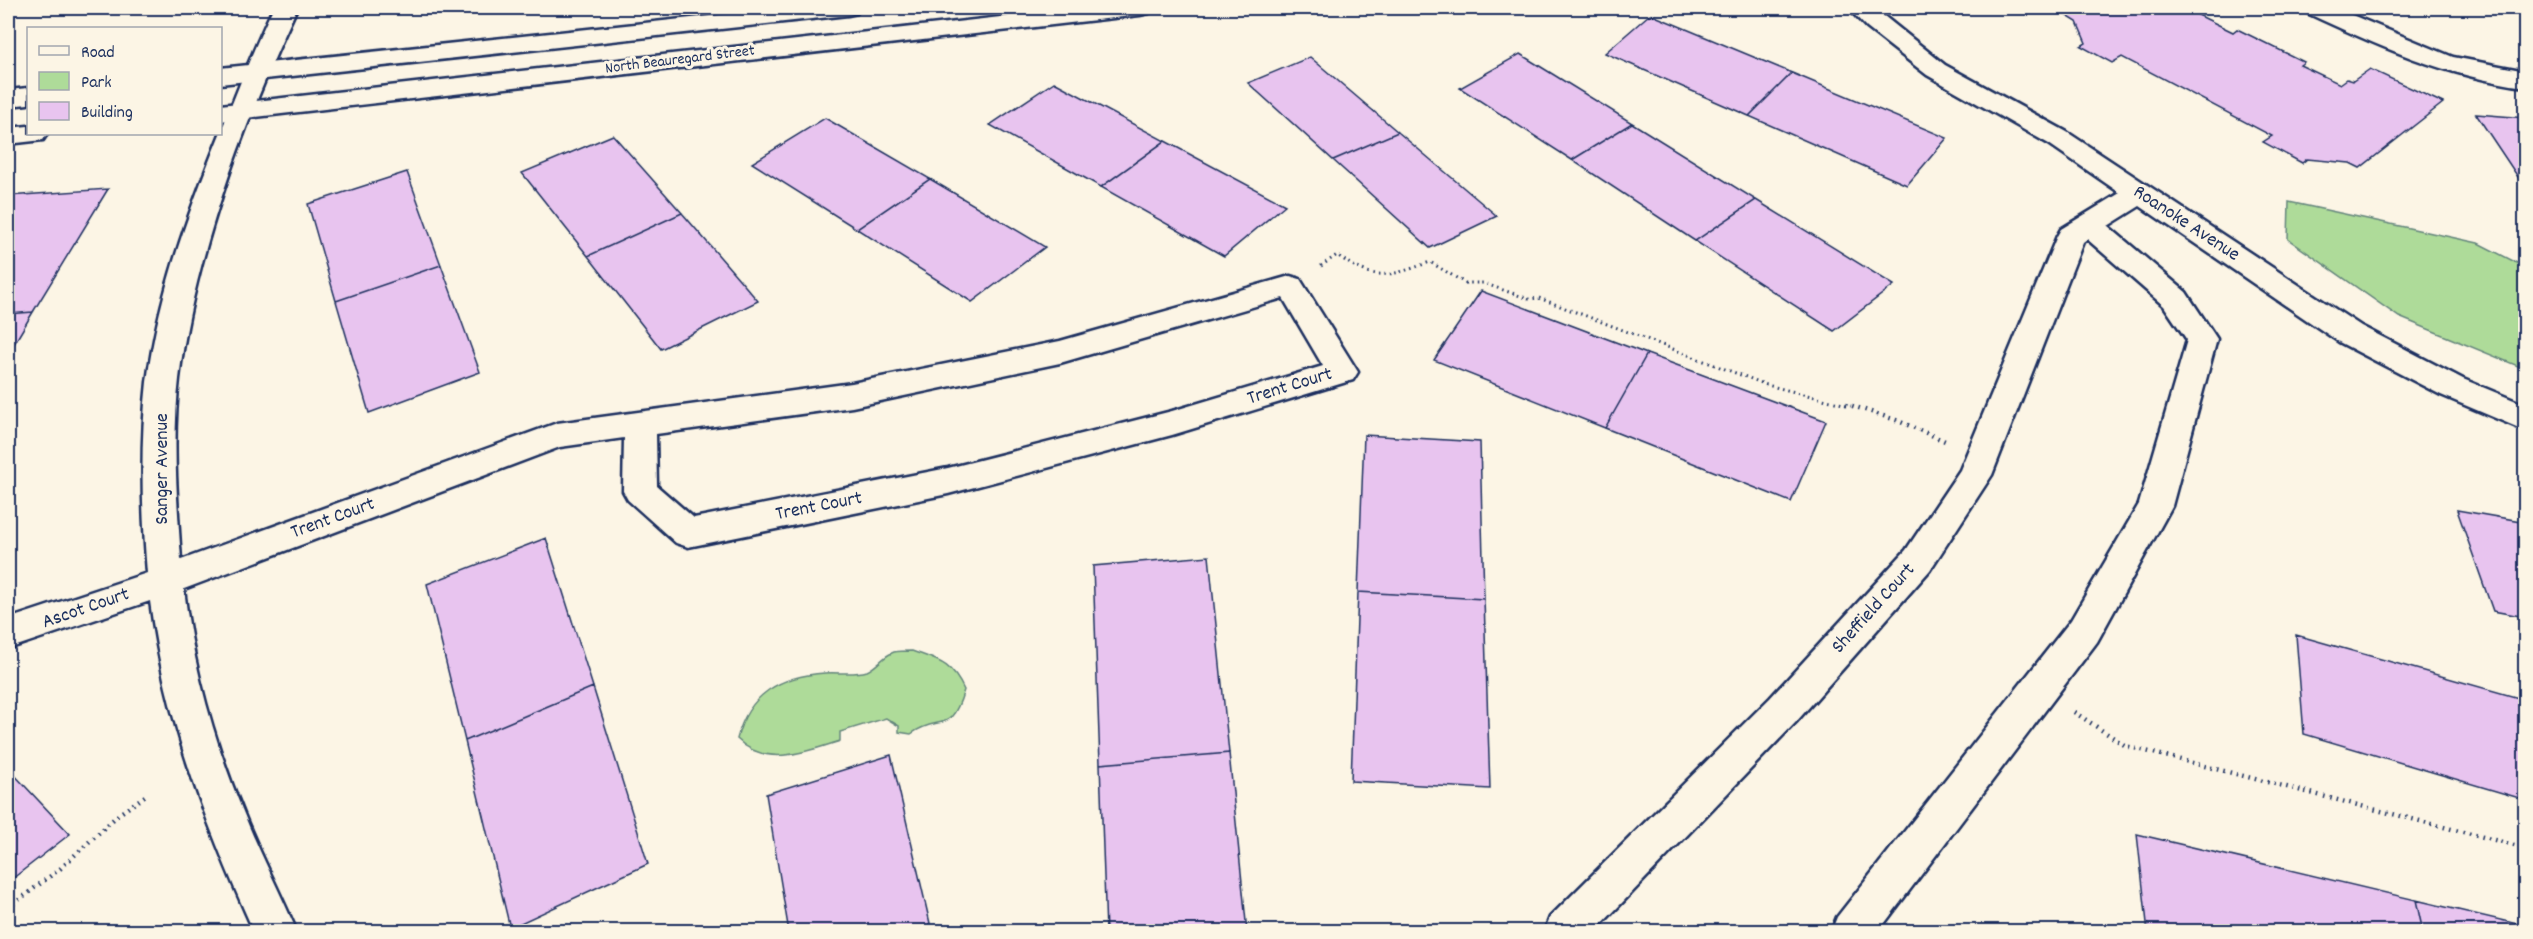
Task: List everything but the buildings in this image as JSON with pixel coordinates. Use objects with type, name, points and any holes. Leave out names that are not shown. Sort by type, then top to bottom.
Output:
[{"type":"street","name":"Sanger Avenue","points":[[276,932],[248,873],[201,748],[183,688],[165,581],[160,477],[164,376],[176,308],[231,112],[256,72],[285,8]]},
{"type":"street","name":"North Beauregard Street","points":[[222,76],[848,8]]},
{"type":"street","name":"North Beauregard Street","points":[[231,112],[1140,8]]},
{"type":"street","name":"Roanoke Avenue","points":[[1860,8],[1936,70],[2058,138],[2350,334],[2452,387],[2526,419]]},
{"type":"street","points":[[2316,8],[2402,48],[2475,72],[2526,79]]},
{"type":"street","points":[[8,98],[27,96]]},
{"type":"street","points":[[8,136],[27,135]]},
{"type":"street","name":"Sheffield Court","points":[[1565,932],[1783,710],[1918,560],[1975,475],[2027,340],[2072,236],[2139,194]]},
{"type":"street","points":[[1852,932],[2084,631],[2155,506],[2202,339],[2175,299],[2089,225]]},
{"type":"street","name":"Trent Court","points":[[165,581],[557,435],[640,426],[852,395],[1060,352],[1290,286],[1342,372],[1172,423],[948,482],[687,533],[640,491],[640,426]]},
{"type":"street","name":"Ascot Court","points":[[8,634],[65,617],[165,581]]},
{"type":"path","points":[[1290,286],[1337,255],[1369,276],[1389,276],[1430,262],[1465,283],[1483,283],[1528,299],[1539,298],[1767,385],[1829,399],[1896,420],[1982,457]]},
{"type":"path","points":[[2040,691],[2126,746],[2526,848]]},
{"type":"path","points":[[8,908],[61,868],[118,814],[145,796]]},
{"type":"green space","points":[[2289,202],[2478,243],[2525,267],[2525,369],[2399,317],[2288,239]]},
{"type":"green space","points":[[912,651],[930,657],[949,668],[964,690],[959,705],[949,719],[921,728],[911,734],[899,732],[899,726],[886,718],[840,732],[840,741],[787,755],[761,753],[748,748],[737,739],[749,710],[768,690],[780,683],[809,675],[867,671],[894,652]]}]
